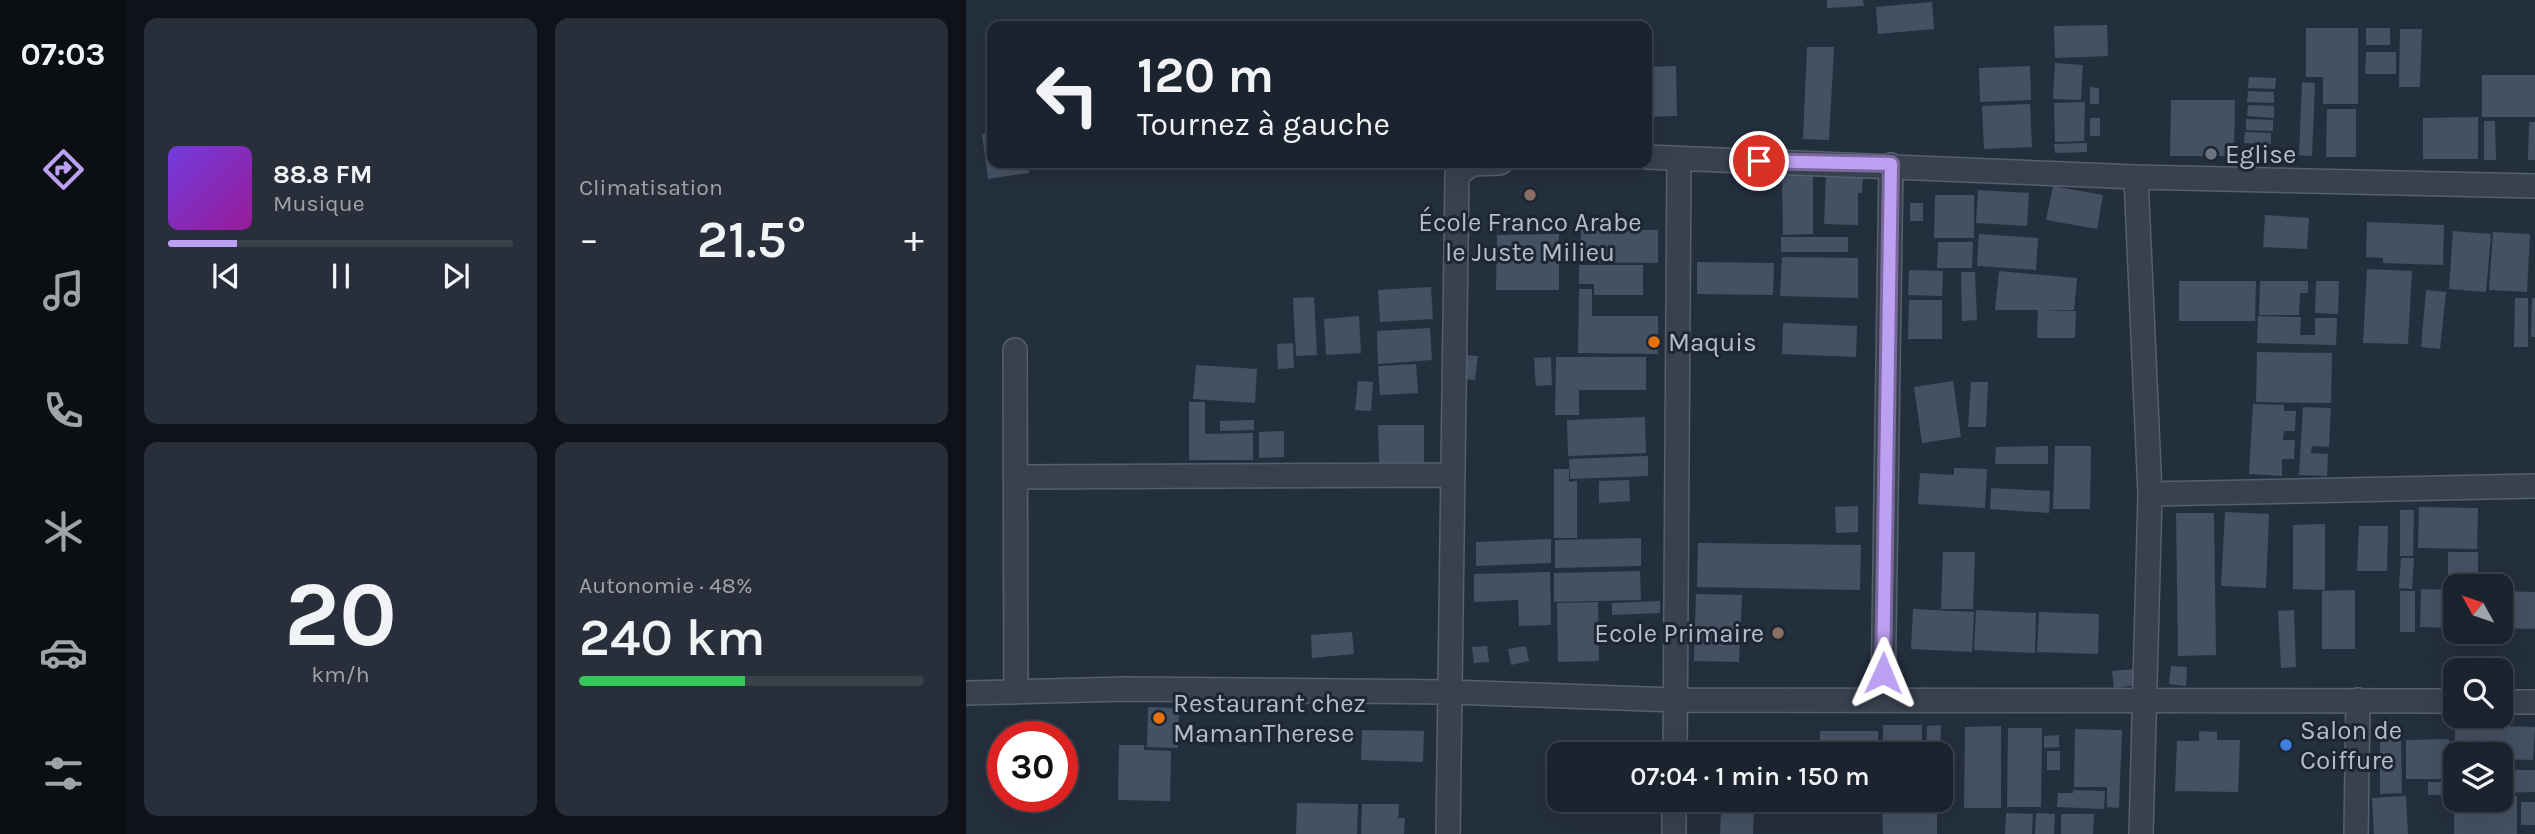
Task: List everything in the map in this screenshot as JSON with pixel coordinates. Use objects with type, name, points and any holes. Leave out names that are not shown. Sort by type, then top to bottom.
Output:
[{"type":"street","points":[[1652,157],[1891,164],[2136,177],[2535,186]]},
{"type":"street","points":[[1675,742],[1679,159]]},
{"type":"street","points":[[1883,700],[1891,164]]},
{"type":"street","points":[[1448,834],[1457,175],[1467,168]]},
{"type":"street","points":[[2136,177],[2150,494],[2141,834]]},
{"type":"street","points":[[1015,350],[1016,692]]},
{"type":"street","points":[[1015,477],[1453,475]]},
{"type":"street","points":[[2150,494],[2535,486]]},
{"type":"street","points":[[966,693],[1126,689],[1451,692],[1675,700],[2443,701]]},
{"type":"street","points":[[2356,834],[2358,701]]},
{"type":"street","points":[[2513,702],[2535,702]]},
{"type":"street","points":[[1674,812],[1674,834]]},
{"type":"building","points":[[1827,0],[1863,0],[1864,6],[1827,8]]},
{"type":"building","points":[[1932,2],[1934,29],[1878,34],[1876,7]]},
{"type":"building","points":[[2107,25],[2108,56],[2055,58],[2054,26]]},
{"type":"building","points":[[2306,28],[2358,28],[2358,104],[2323,104],[2323,77],[2306,77]]},
{"type":"building","points":[[2366,28],[2390,28],[2390,45],[2366,45]]},
{"type":"building","points":[[2400,29],[2422,29],[2420,87],[2399,87]]},
{"type":"building","points":[[1807,47],[1834,47],[1829,140],[1803,139]]},
{"type":"building","points":[[2366,52],[2396,52],[2396,74],[2365,74]]},
{"type":"building","points":[[2055,63],[2083,65],[2081,100],[2053,99]]},
{"type":"building","points":[[1676,66],[1677,116],[1652,117],[1652,67]]},
{"type":"building","points":[[2030,66],[2031,100],[1980,102],[1979,68]]},
{"type":"building","points":[[2482,75],[2535,75],[2535,117],[2482,117]]},
{"type":"building","points":[[2249,77],[2276,78],[2275,89],[2248,88]]},
{"type":"building","points":[[2302,82],[2315,83],[2312,156],[2299,155]]},
{"type":"building","points":[[2090,87],[2099,88],[2099,104],[2090,104]]},
{"type":"building","points":[[2248,91],[2274,92],[2274,103],[2247,102]]},
{"type":"building","points":[[2171,100],[2235,100],[2234,156],[2170,156]]},
{"type":"building","points":[[2085,102],[2084,141],[2055,142],[2054,103]]},
{"type":"building","points":[[2030,104],[2032,147],[1984,149],[1982,106]]},
{"type":"building","points":[[2248,105],[2274,106],[2274,118],[2247,116]]},
{"type":"building","points":[[2327,109],[2356,109],[2356,157],[2326,157]]},
{"type":"building","points":[[2478,117],[2478,159],[2423,159],[2423,118]]},
{"type":"building","points":[[2090,118],[2100,118],[2100,136],[2090,136]]},
{"type":"building","points":[[2246,119],[2273,120],[2273,131],[2246,130]]},
{"type":"building","points":[[2484,121],[2495,121],[2496,160],[2484,160]]},
{"type":"building","points":[[2529,122],[2535,122],[2535,160],[2528,160]]},
{"type":"building","points":[[2245,132],[2271,133],[2271,144],[2244,143]]},
{"type":"building","points":[[982,134],[987,134],[987,168],[1028,168],[1029,173],[988,179]]},
{"type":"building","points":[[2087,143],[2087,152],[2055,153],[2054,144]]},
{"type":"building","points":[[1813,174],[1813,234],[1783,235],[1782,175]]},
{"type":"building","points":[[1826,175],[1863,176],[1862,193],[1858,193],[1858,225],[1824,224]]},
{"type":"building","points":[[2053,186],[2103,195],[2097,229],[2046,220]]},
{"type":"building","points":[[1978,190],[2029,193],[2027,226],[1976,223]]},
{"type":"building","points":[[1935,195],[1974,195],[1974,238],[1934,238]]},
{"type":"building","points":[[1910,203],[1923,203],[1923,221],[1910,221]]},
{"type":"building","points":[[2265,215],[2309,218],[2307,249],[2263,247]]},
{"type":"building","points":[[2367,222],[2444,225],[2443,265],[2383,263],[2383,258],[2366,257]]},
{"type":"building","points":[[1581,230],[1658,230],[1658,263],[1580,262]]},
{"type":"building","points":[[2453,231],[2491,234],[2486,292],[2449,289]]},
{"type":"building","points":[[2493,232],[2530,234],[2527,292],[2489,290]]},
{"type":"building","points":[[1559,234],[1559,290],[1496,290],[1497,235]]},
{"type":"building","points":[[1979,234],[2038,238],[2036,270],[1977,266]]},
{"type":"building","points":[[1781,237],[1848,237],[1848,252],[1781,252]]},
{"type":"building","points":[[1938,242],[1973,242],[1972,268],[1937,268]]},
{"type":"building","points":[[1782,257],[1858,258],[1858,298],[1780,296]]},
{"type":"building","points":[[1697,262],[1774,263],[1773,295],[1697,294]]},
{"type":"building","points":[[1579,265],[1643,265],[1643,295],[1594,295],[1594,284],[1579,284]]},
{"type":"building","points":[[2367,269],[2412,271],[2408,344],[2363,343]]},
{"type":"building","points":[[1909,270],[1943,271],[1942,296],[1908,295]]},
{"type":"building","points":[[1999,271],[2077,278],[2074,310],[1995,310]]},
{"type":"building","points":[[1961,272],[1975,272],[1977,320],[1962,321]]},
{"type":"building","points":[[2179,281],[2256,281],[2255,321],[2179,321]]},
{"type":"building","points":[[2260,281],[2308,281],[2308,293],[2300,293],[2299,315],[2259,315]]},
{"type":"building","points":[[2316,281],[2339,281],[2338,314],[2315,313]]},
{"type":"building","points":[[1431,287],[1433,319],[1380,322],[1378,290]]},
{"type":"building","points":[[1579,289],[1592,289],[1592,316],[1658,316],[1658,354],[1578,353]]},
{"type":"building","points":[[2426,290],[2446,292],[2440,349],[2421,347]]},
{"type":"building","points":[[1314,297],[1317,355],[1296,356],[1293,298]]},
{"type":"building","points":[[2515,298],[2528,298],[2528,347],[2514,347]]},
{"type":"building","points":[[2532,298],[2535,298],[2535,337],[2531,337]]},
{"type":"building","points":[[1909,300],[1942,300],[1942,339],[1908,339]]},
{"type":"building","points":[[2038,310],[2076,311],[2075,338],[2037,338]]},
{"type":"building","points":[[1359,316],[1361,353],[1326,355],[1324,319]]},
{"type":"building","points":[[2258,316],[2301,317],[2300,335],[2315,335],[2315,318],[2337,318],[2336,345],[2257,343]]},
{"type":"building","points":[[1783,323],[1857,326],[1856,357],[1782,354]]},
{"type":"building","points":[[1430,328],[1432,360],[1378,364],[1377,331]]},
{"type":"building","points":[[1293,343],[1294,368],[1278,369],[1277,344]]},
{"type":"building","points":[[2257,352],[2332,353],[2331,403],[2256,402]]},
{"type":"building","points":[[1464,355],[1478,356],[1475,380],[1461,379]]},
{"type":"building","points":[[1551,357],[1552,385],[1536,386],[1534,358]]},
{"type":"building","points":[[1556,357],[1646,357],[1646,390],[1579,390],[1579,415],[1555,415]]},
{"type":"building","points":[[1416,364],[1418,393],[1380,395],[1378,366]]},
{"type":"building","points":[[1196,365],[1257,369],[1255,403],[1193,399]]},
{"type":"building","points":[[1358,381],[1373,382],[1371,411],[1355,410]]},
{"type":"building","points":[[1953,381],[1961,437],[1922,443],[1914,387]]},
{"type":"building","points":[[1971,382],[1988,382],[1986,427],[1968,427]]},
{"type":"building","points":[[1189,402],[1205,402],[1205,434],[1253,433],[1253,460],[1189,460]]},
{"type":"building","points":[[2253,404],[2284,405],[2284,411],[2296,411],[2295,431],[2284,431],[2283,440],[2295,440],[2294,459],[2282,459],[2282,476],[2249,474]]},
{"type":"building","points":[[2303,407],[2331,408],[2329,447],[2312,446],[2311,453],[2328,454],[2327,476],[2299,475]]},
{"type":"building","points":[[1645,417],[1646,453],[1568,456],[1567,420]]},
{"type":"building","points":[[1254,420],[1254,430],[1220,431],[1220,421]]},
{"type":"building","points":[[1378,425],[1424,425],[1424,462],[1379,463]]},
{"type":"building","points":[[1284,431],[1284,457],[1259,458],[1259,432]]},
{"type":"building","points":[[2048,446],[2048,464],[1995,464],[1996,447]]},
{"type":"building","points":[[2055,446],[2091,446],[2090,509],[2053,509]]},
{"type":"building","points":[[1648,456],[1648,476],[1570,479],[1569,459]]},
{"type":"building","points":[[1954,468],[1987,469],[1985,508],[1918,504],[1920,473],[1954,475]]},
{"type":"building","points":[[1554,469],[1569,469],[1569,482],[1577,481],[1577,538],[1554,538]]},
{"type":"building","points":[[1629,480],[1630,501],[1599,503],[1599,481]]},
{"type":"building","points":[[1991,488],[2050,491],[2049,513],[1990,509]]},
{"type":"building","points":[[1858,506],[1858,532],[1836,533],[1835,507]]},
{"type":"building","points":[[2419,507],[2478,508],[2477,549],[2418,548]]},
{"type":"building","points":[[2400,510],[2414,510],[2413,556],[2400,556]]},
{"type":"building","points":[[2225,512],[2269,514],[2266,588],[2221,586]]},
{"type":"building","points":[[2176,513],[2214,513],[2216,655],[2178,656]]},
{"type":"building","points":[[2325,524],[2325,590],[2293,589],[2293,525]]},
{"type":"building","points":[[2359,526],[2388,526],[2387,571],[2357,571]]},
{"type":"building","points":[[1641,538],[1641,566],[1555,568],[1555,540]]},
{"type":"building","points":[[1551,539],[1551,563],[1476,566],[1476,542]]},
{"type":"building","points":[[1698,543],[1861,545],[1860,590],[1697,587]]},
{"type":"building","points":[[1943,552],[1975,552],[1973,609],[1941,609]]},
{"type":"building","points":[[2448,552],[2478,552],[2478,574],[2448,574]]},
{"type":"building","points":[[2401,558],[2414,558],[2412,589],[2399,588]]},
{"type":"building","points":[[1640,571],[1641,600],[1554,602],[1554,573]]},
{"type":"building","points":[[1550,572],[1551,625],[1519,626],[1518,600],[1474,602],[1474,574]]},
{"type":"building","points":[[2421,589],[2443,590],[2443,628],[2420,627]]},
{"type":"building","points":[[2355,590],[2355,649],[2322,649],[2322,591]]},
{"type":"building","points":[[2400,591],[2415,591],[2415,632],[2400,632]]},
{"type":"building","points":[[2513,591],[2535,592],[2535,629],[2513,628]]},
{"type":"building","points":[[1696,594],[1742,595],[1739,662],[1694,661]]},
{"type":"building","points":[[1660,601],[1660,613],[1612,615],[1612,603]]},
{"type":"building","points":[[1598,602],[1599,661],[1558,662],[1557,603]]},
{"type":"building","points":[[1913,609],[1974,612],[1972,652],[1911,649]]},
{"type":"building","points":[[1976,610],[2036,613],[2035,653],[1974,650]]},
{"type":"building","points":[[2294,610],[2296,667],[2281,668],[2278,611]]},
{"type":"building","points":[[2039,612],[2099,614],[2098,654],[2037,652]]},
{"type":"building","points":[[1352,632],[1354,654],[1312,658],[1311,635]]},
{"type":"building","points":[[1487,646],[1489,662],[1474,663],[1472,647]]},
{"type":"building","points":[[1526,646],[1529,661],[1511,665],[1508,649]]},
{"type":"building","points":[[2171,666],[2187,667],[2186,686],[2169,684]]},
{"type":"building","points":[[2136,669],[2138,685],[2114,688],[2112,671]]},
{"type":"building","points":[[1148,707],[1179,708],[1178,748],[1147,747]]},
{"type":"building","points":[[1883,725],[1922,725],[1922,742],[1883,742]]},
{"type":"building","points":[[1941,725],[1940,742],[1926,742],[1927,726]]},
{"type":"building","points":[[2001,726],[2001,808],[1964,808],[1965,727]]},
{"type":"building","points":[[2535,727],[2533,760],[2513,759],[2513,742],[2455,742],[2455,728]]},
{"type":"building","points":[[2008,728],[2042,728],[2041,807],[2007,807]]},
{"type":"building","points":[[2075,729],[2122,730],[2119,808],[2107,807],[2107,787],[2074,787]]},
{"type":"building","points":[[1362,730],[1424,731],[1423,762],[1361,760]]},
{"type":"building","points":[[1820,731],[1878,731],[1878,742],[1820,742]]},
{"type":"building","points":[[2199,731],[2217,732],[2217,740],[2240,740],[2238,792],[2175,791],[2177,741],[2199,741]]},
{"type":"building","points":[[2059,735],[2059,747],[2044,748],[2044,736]]},
{"type":"building","points":[[2401,738],[2402,793],[2380,794],[2380,739]]},
{"type":"building","points":[[2449,739],[2449,742],[2443,742],[2443,779],[2406,779],[2406,740]]},
{"type":"building","points":[[1119,745],[1144,745],[1144,750],[1171,751],[1170,801],[1118,800]]},
{"type":"building","points":[[2047,751],[2060,751],[2060,770],[2047,770]]},
{"type":"building","points":[[2513,770],[2535,770],[2535,792],[2513,793]]},
{"type":"building","points":[[2428,782],[2443,782],[2443,795],[2428,795]]},
{"type":"building","points":[[2073,790],[2105,791],[2104,809],[2057,807],[2058,793],[2073,793]]},
{"type":"building","points":[[2406,796],[2408,834],[2374,834],[2372,798]]},
{"type":"building","points":[[2513,796],[2517,796],[2517,834],[2454,834],[2454,812],[2513,812]]},
{"type":"building","points":[[2521,802],[2535,802],[2535,825],[2521,825]]},
{"type":"building","points":[[1297,803],[1358,804],[1357,834],[1296,834]]},
{"type":"building","points":[[1362,804],[1399,804],[1398,818],[1405,818],[1404,834],[1361,834]]},
{"type":"building","points":[[1721,812],[1754,812],[1753,834],[1720,834]]},
{"type":"building","points":[[1882,812],[1937,812],[1937,834],[1883,834]]},
{"type":"building","points":[[2006,813],[2033,814],[2032,834],[2005,834]]},
{"type":"building","points":[[2036,813],[2055,814],[2054,834],[2035,834]]},
{"type":"building","points":[[2061,814],[2094,814],[2093,834],[2061,834]]},
{"type":"place","name":"Eglise","points":[[2211,154]]},
{"type":"place","name":"École Franco Arabe le Juste Milieu","points":[[1530,195]]},
{"type":"place","name":"Maquis","points":[[1654,342]]},
{"type":"place","name":"Ecole Primaire","points":[[1778,633]]},
{"type":"place","name":"Restaurant chez MamanTherese","points":[[1159,718]]},
{"type":"place","name":"Salon de Coiffure","points":[[2286,745]]},
{"type":"route","points":[[1759,161],[1891,164],[1883,673]]}]
